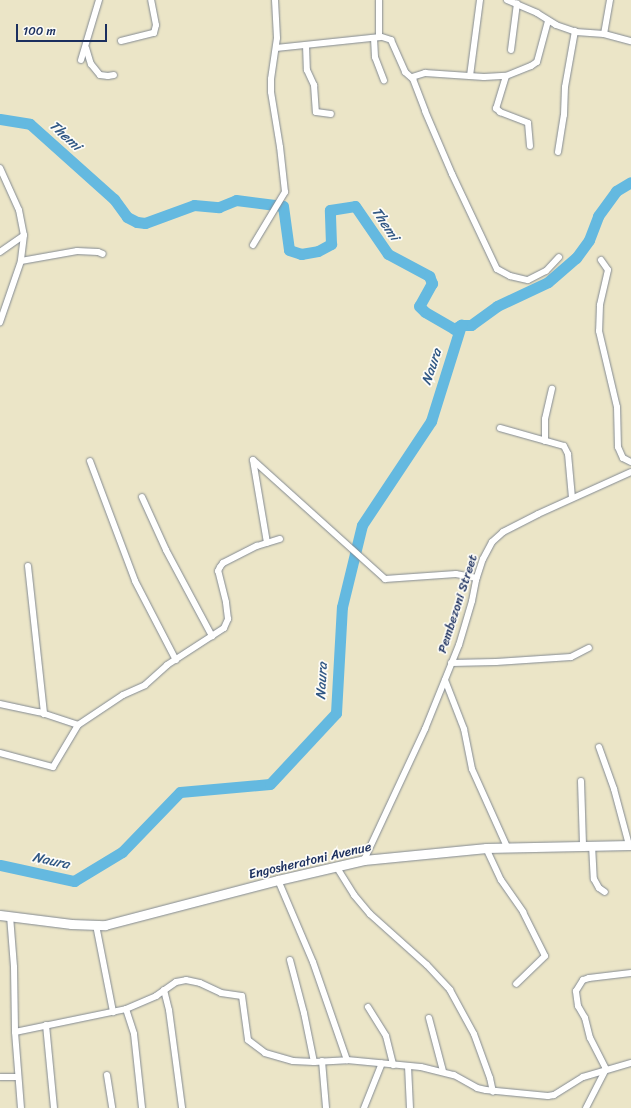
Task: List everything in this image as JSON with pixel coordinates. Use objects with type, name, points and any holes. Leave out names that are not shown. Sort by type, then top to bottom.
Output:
[{"type":"street","points":[[81,60],[86,48],[99,0]]},
{"type":"street","points":[[121,41],[154,33],[156,25],[151,0]]},
{"type":"street","points":[[253,245],[285,192],[280,146],[271,92],[271,79],[276,48],[274,0]]},
{"type":"street","points":[[379,0],[376,62],[384,80]]},
{"type":"street","points":[[470,76],[480,0]]},
{"type":"street","points":[[506,0],[537,13],[556,26],[575,31],[604,34],[631,41]]},
{"type":"street","points":[[604,34],[610,0]]},
{"type":"street","points":[[511,50],[517,4]]},
{"type":"street","points":[[412,77],[425,73],[470,76],[506,76],[531,66],[537,62],[548,21]]},
{"type":"street","points":[[558,152],[564,115],[565,87],[575,31]]},
{"type":"street","points":[[276,48],[377,38],[392,40],[405,72],[412,77],[452,174],[496,269],[510,276],[528,280],[546,272],[559,258]]},
{"type":"street","points":[[306,45],[307,70],[314,85],[316,112],[331,114]]},
{"type":"street","points":[[86,48],[91,64],[100,75],[114,75]]},
{"type":"street","points":[[506,76],[496,108],[500,112],[528,123],[530,146]]},
{"type":"street","points":[[0,168],[19,210],[24,235],[21,261],[0,322]]},
{"type":"street","points":[[0,252],[24,235]]},
{"type":"street","points":[[21,261],[77,251],[98,252],[103,254]]},
{"type":"street","points":[[601,260],[608,270],[600,305],[599,331],[617,407],[618,447],[623,458],[631,462]]},
{"type":"street","points":[[545,441],[545,418],[552,389]]},
{"type":"street","points":[[500,428],[545,441],[558,443],[566,449],[572,498]]},
{"type":"street","points":[[267,543],[254,460],[385,579],[456,574],[477,578]]},
{"type":"street","points":[[90,461],[134,581],[176,660]]},
{"type":"street","name":"Pembezoni Street","points":[[364,860],[425,729],[459,646],[482,559],[492,542],[503,532],[572,498],[631,472]]},
{"type":"street","points":[[142,497],[166,550],[212,636]]},
{"type":"street","points":[[0,753],[54,767],[78,724],[123,695],[145,685],[167,665],[224,628],[228,619],[226,602],[218,571],[220,567],[233,558],[280,539]]},
{"type":"street","points":[[28,566],[44,714]]},
{"type":"street","points":[[451,663],[550,660],[571,657],[589,648]]},
{"type":"street","points":[[445,680],[464,729],[472,770],[507,847]]},
{"type":"street","points":[[0,704],[44,714],[78,724]]},
{"type":"street","points":[[599,747],[630,845]]},
{"type":"street","points":[[581,781],[588,845],[594,880],[599,888],[605,892]]},
{"type":"street","name":"Engosheratoni Avenue","points":[[0,915],[71,924],[96,925],[129,919],[278,880],[364,860],[486,848],[630,845]]},
{"type":"street","points":[[486,848],[501,880],[523,912],[545,956],[516,984]]},
{"type":"street","points":[[336,866],[354,895],[370,914],[428,965],[450,990],[474,1034],[490,1078],[493,1092]]},
{"type":"street","points":[[278,880],[315,967],[347,1060]]},
{"type":"street","points":[[10,916],[14,967],[15,1032],[20,1108]]},
{"type":"street","points":[[96,925],[113,1012]]},
{"type":"street","points":[[290,960],[304,1014],[314,1062]]},
{"type":"street","points":[[606,1069],[590,1038],[585,1018],[578,1006],[576,992],[583,980],[589,978],[631,974]]},
{"type":"street","points":[[15,1032],[113,1012],[143,1002],[176,982],[186,980],[200,983],[221,993],[242,996],[248,1040],[265,1053],[279,1058],[314,1062],[347,1060],[408,1066],[443,1071],[454,1075],[477,1088],[493,1092],[548,1096],[554,1095],[583,1077],[606,1069],[631,1063]]},
{"type":"street","points":[[164,990],[169,1010],[182,1108]]},
{"type":"street","points":[[368,1006],[386,1036],[393,1065]]},
{"type":"street","points":[[126,1008],[134,1034],[142,1108]]},
{"type":"street","points":[[429,1018],[443,1071]]},
{"type":"street","points":[[46,1025],[54,1108]]},
{"type":"street","points":[[322,1061],[326,1108]]},
{"type":"street","points":[[364,1108],[382,1063]]},
{"type":"street","points":[[408,1066],[410,1108]]},
{"type":"street","points":[[587,1108],[606,1069]]},
{"type":"street","points":[[107,1075],[112,1108]]},
{"type":"street","points":[[0,1077],[18,1078]]},
{"type":"waterway","name":"Themi","points":[[0,119],[30,124],[114,199],[127,217],[137,222],[145,223],[194,205],[219,207],[236,200],[283,206],[289,250],[301,254],[318,251],[331,244],[330,210],[355,206],[388,254],[429,276],[432,283],[419,306],[425,312],[454,329],[461,325],[471,325],[497,306],[548,282],[576,258],[589,240],[598,216],[616,191],[631,182]]},
{"type":"waterway","name":"Naura","points":[[0,865],[74,881],[122,852],[180,792],[270,784],[336,713],[342,607],[362,525],[431,421],[461,325]]}]
